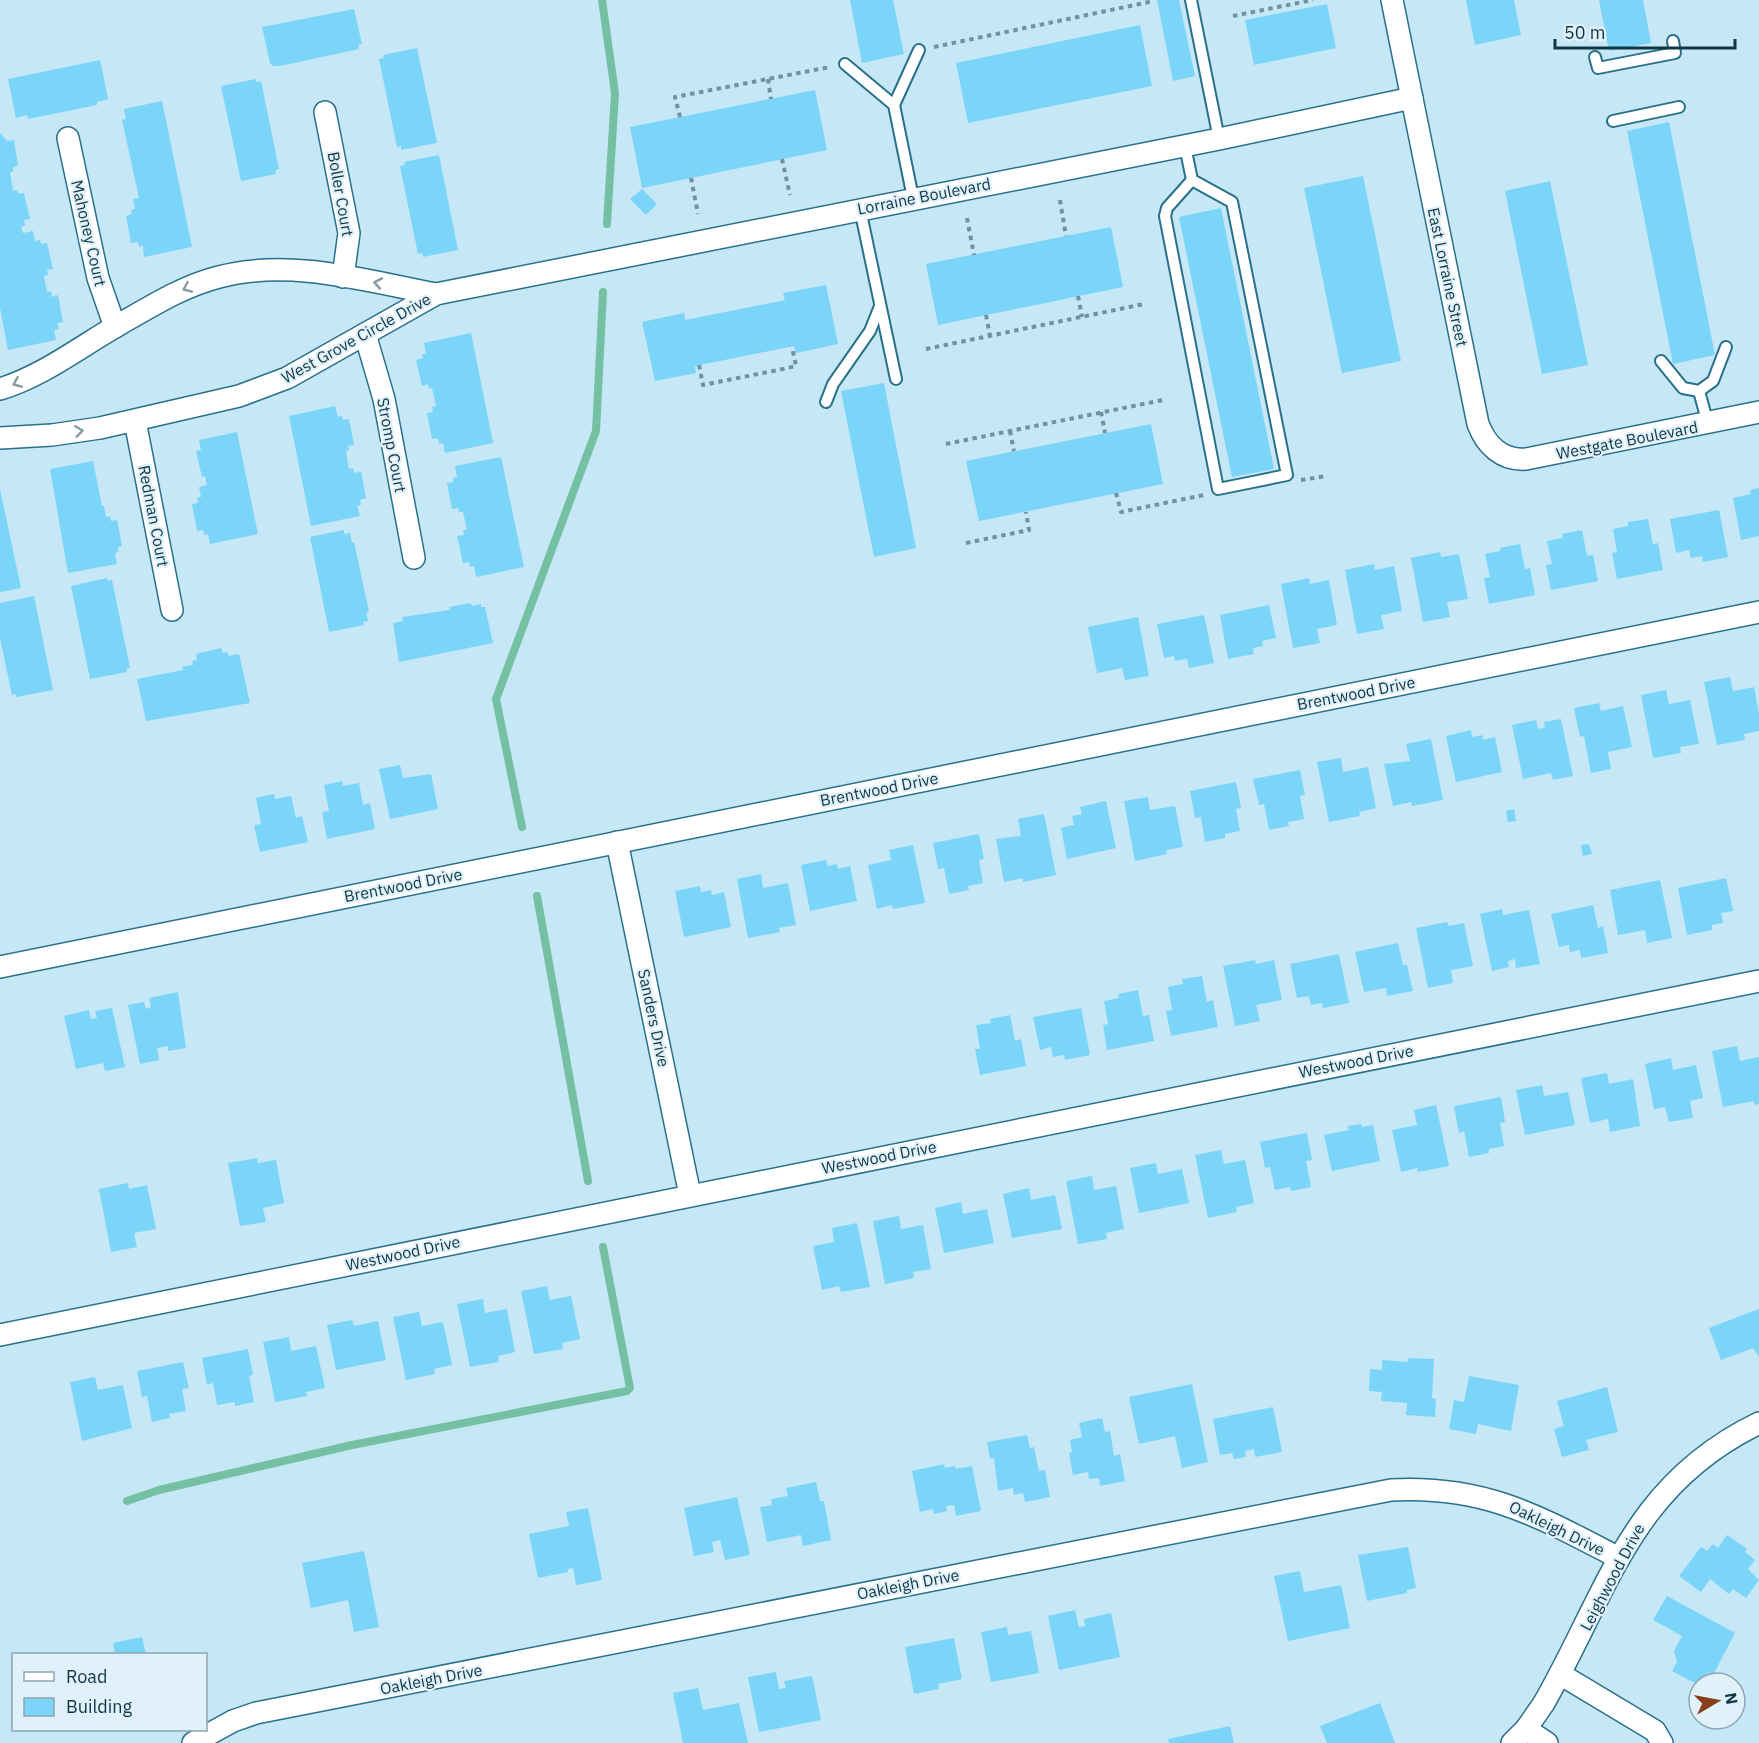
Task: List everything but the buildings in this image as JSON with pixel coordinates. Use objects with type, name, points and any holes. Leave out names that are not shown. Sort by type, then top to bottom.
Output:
[{"type":"street","name":"East Lorraine Street","points":[[1392,0],[1478,424],[1482,435],[1496,451]]},
{"type":"street","name":"Lorraine Boulevard","points":[[436,294],[1185,146],[1412,98]]},
{"type":"street","name":"Boller Court","points":[[325,112],[349,232],[343,277]]},
{"type":"street","name":"Mahoney Court","points":[[68,138],[98,278],[115,327]]},
{"type":"street","name":"West Grove Circle Drive","points":[[0,389],[16,384],[50,366],[171,295],[220,276],[304,270],[436,294]]},
{"type":"street","name":"West Grove Circle Drive","points":[[0,438],[52,435],[135,421],[229,399],[267,386],[330,355],[436,294]]},
{"type":"street","name":"Stromp Court","points":[[365,334],[384,399],[414,558]]},
{"type":"street","name":"Westgate Boulevard","points":[[1496,451],[1518,460],[1526,459],[1759,412]]},
{"type":"street","name":"Redman Court","points":[[135,421],[172,610]]},
{"type":"street","name":"Brentwood Drive","points":[[0,967],[1759,612]]},
{"type":"street","name":"Sanders Drive","points":[[616,842],[690,1195]]},
{"type":"street","name":"Westwood Drive","points":[[0,1335],[1759,981]]},
{"type":"street","name":"Leighwood Drive","points":[[1547,1743],[1519,1736],[1560,1674],[1619,1558],[1639,1524],[1666,1488],[1700,1458],[1735,1435],[1759,1423]]},
{"type":"street","name":"Oakleigh Drive","points":[[193,1743],[233,1721],[256,1713],[1391,1490],[1448,1490],[1485,1497],[1542,1518],[1619,1558]]},
{"type":"street","points":[[1560,1674],[1655,1731],[1662,1743]]},
{"type":"lane","points":[[1191,0],[1219,139]]},
{"type":"lane","points":[[1595,57],[1598,68],[1675,53],[1673,41]]},
{"type":"lane","points":[[913,198],[894,105],[919,50]]},
{"type":"lane","points":[[840,65],[894,105]]},
{"type":"lane","points":[[1613,121],[1679,107]]},
{"type":"lane","points":[[1185,146],[1192,180]]},
{"type":"lane","points":[[1192,180],[1233,202],[1287,475],[1218,489],[1165,216],[1167,208],[1192,180]]},
{"type":"lane","points":[[860,209],[896,380]]},
{"type":"lane","points":[[826,402],[833,384],[870,331],[880,306]]},
{"type":"lane","points":[[1661,361],[1683,388],[1699,391],[1713,381],[1726,347]]},
{"type":"lane","points":[[1699,391],[1708,424]]},
{"type":"path","points":[[1233,16],[1313,0]]},
{"type":"path","points":[[932,47],[1154,1]]},
{"type":"path","points":[[680,117],[675,97],[840,65]]},
{"type":"path","points":[[768,79],[771,99]]},
{"type":"path","points":[[783,159],[790,195]]},
{"type":"path","points":[[691,178],[698,214]]},
{"type":"path","points":[[1060,200],[1066,236]]},
{"type":"path","points":[[967,218],[974,255]]},
{"type":"path","points":[[1078,296],[1082,317]]},
{"type":"path","points":[[926,349],[1144,304]]},
{"type":"path","points":[[986,315],[990,336]]},
{"type":"path","points":[[699,365],[703,385],[796,366],[792,347]]},
{"type":"path","points":[[945,444],[1164,400]]},
{"type":"path","points":[[1101,412],[1105,433]]},
{"type":"path","points":[[1011,431],[1014,451]]},
{"type":"path","points":[[1116,493],[1121,512],[1212,494]]},
{"type":"path","points":[[966,543],[1029,530],[1026,512]]},
{"type":"waterway","points":[[602,0],[615,93],[607,224]]},
{"type":"waterway","points":[[522,827],[496,699],[596,431],[603,292]]},
{"type":"waterway","points":[[537,896],[588,1181]]},
{"type":"waterway","points":[[127,1501],[159,1490],[352,1445],[627,1391],[630,1388],[603,1247]]}]
